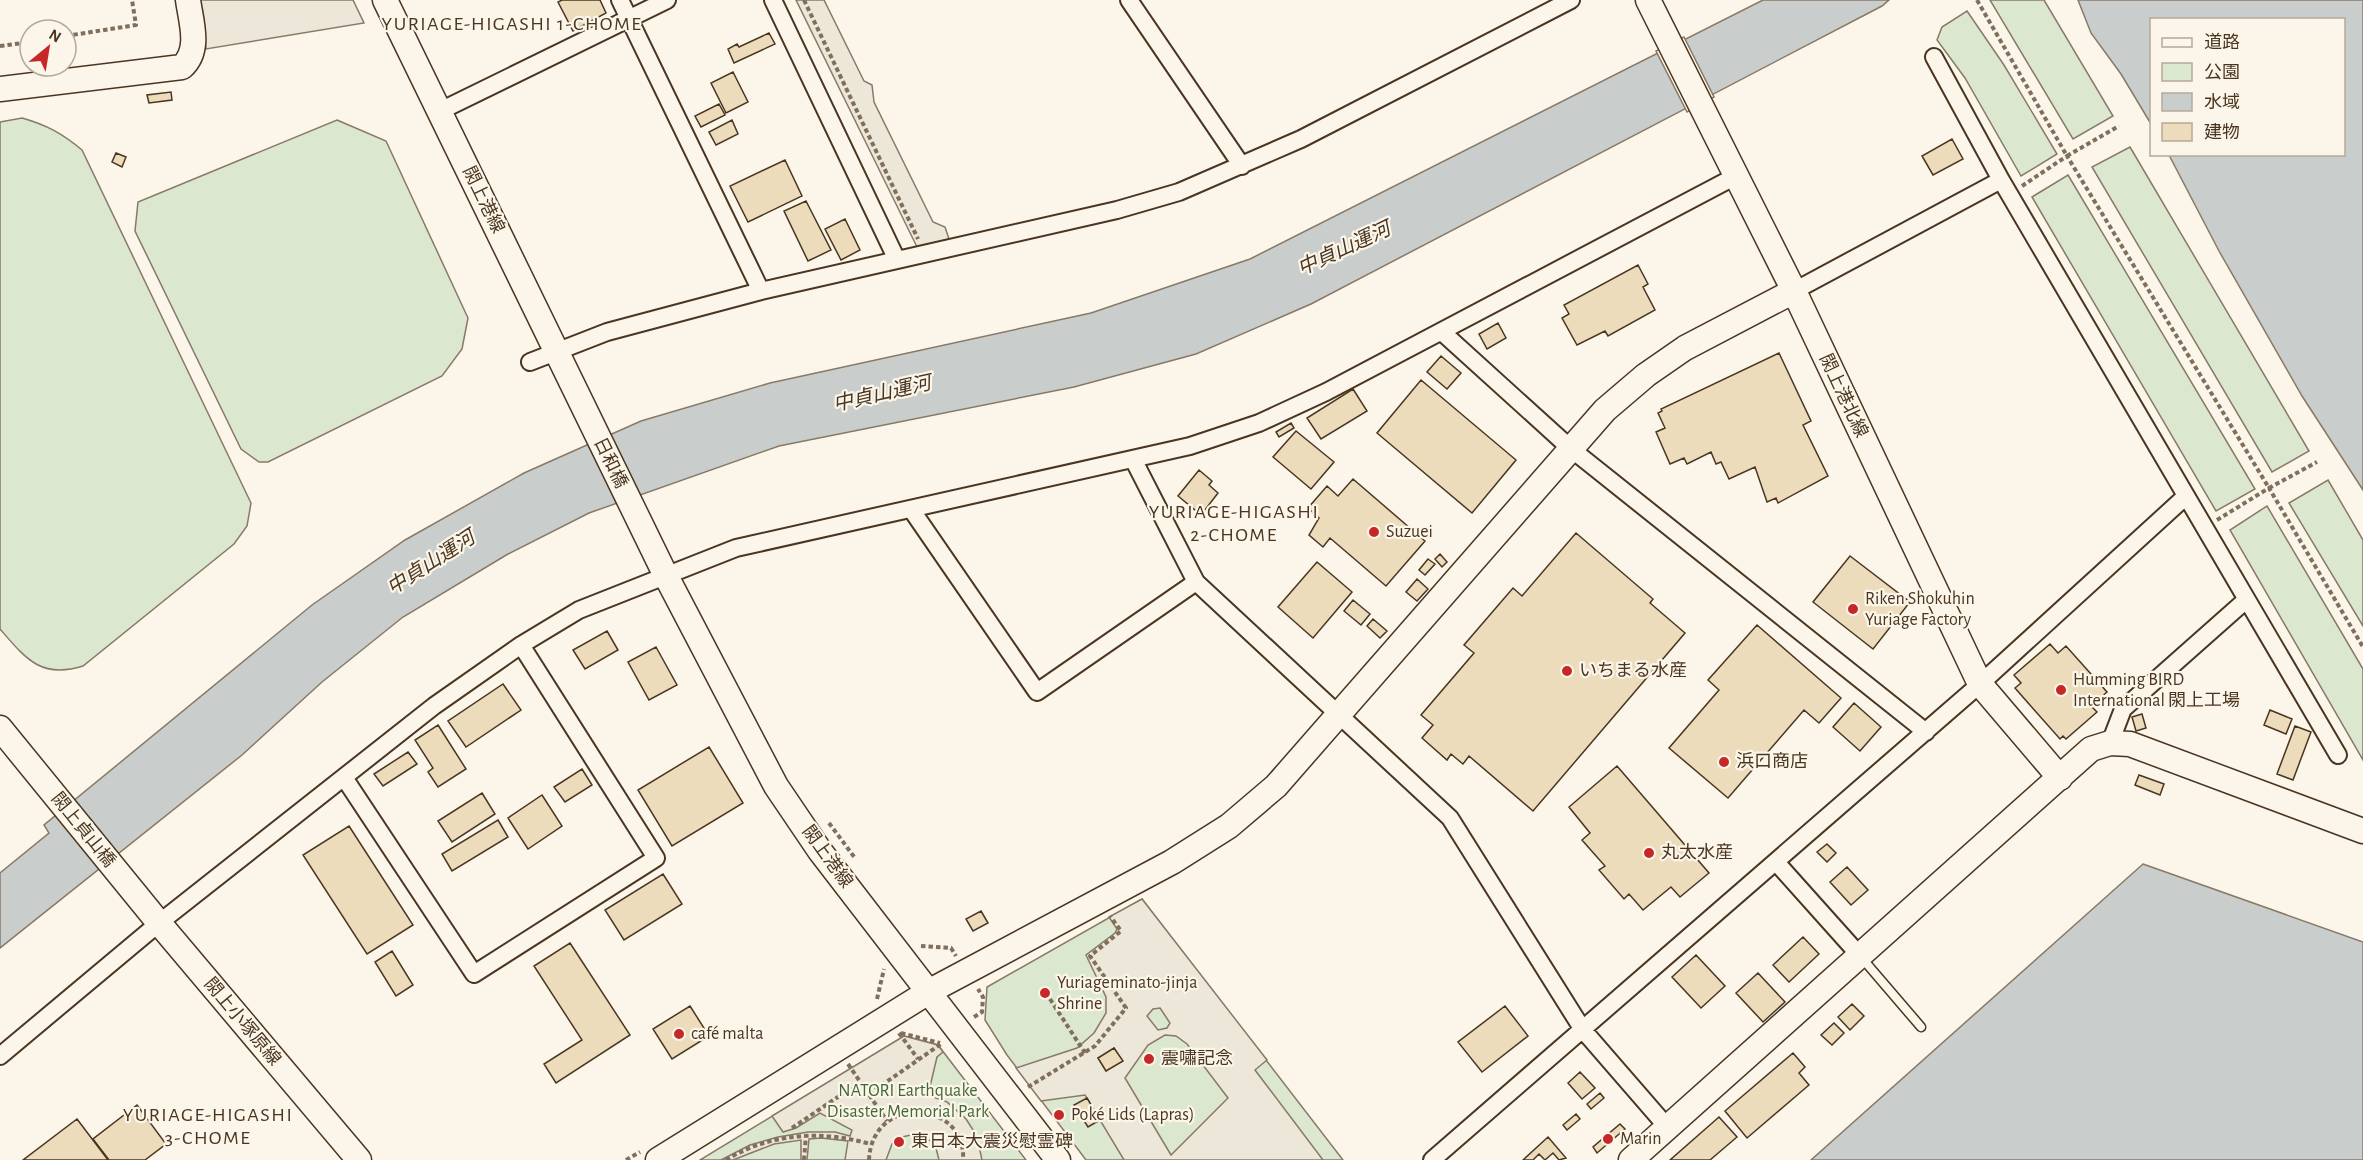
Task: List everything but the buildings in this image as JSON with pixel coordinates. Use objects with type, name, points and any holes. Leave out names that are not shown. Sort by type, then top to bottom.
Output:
[{"type":"street","points":[[0,89],[182,67],[191,58],[194,49],[188,0]]},
{"type":"street","name":"閖上港線","points":[[385,0],[579,401]]},
{"type":"street","points":[[620,0],[760,291]]},
{"type":"street","points":[[440,111],[667,0]]},
{"type":"street","points":[[773,0],[897,260]]},
{"type":"street","points":[[1129,0],[1242,166]]},
{"type":"street","points":[[530,362],[608,332],[760,291],[1117,210],[1179,192],[1301,139],[1572,0]]},
{"type":"street","name":"閖上港北線","points":[[1650,4],[1794,291],[1980,684],[2060,778]]},
{"type":"street","points":[[1934,57],[2011,187],[2185,497],[2338,755]]},
{"type":"street","points":[[0,1056],[159,923],[345,779],[434,706],[521,645],[579,610],[736,548],[1190,446],[1259,423],[1326,392],[1442,332],[1736,176]]},
{"type":"street","points":[[658,1160],[930,991],[1172,862],[1229,826],[1276,786],[1605,410],[1685,348],[1794,291],[2011,187]]},
{"type":"street","points":[[1442,332],[1570,448],[1926,732]]},
{"type":"street","name":"日和橋","points":[[579,401],[641,525]]},
{"type":"street","points":[[1133,459],[1196,582],[1450,818],[1583,1030],[1668,1128]]},
{"type":"street","points":[[1432,1160],[1926,732],[2185,497]]},
{"type":"street","points":[[911,509],[1037,692],[1196,582]]},
{"type":"street","name":"閖上港線","points":[[641,525],[776,786],[820,851],[1058,1160]]},
{"type":"street","points":[[2110,743],[2123,709],[2246,600]]},
{"type":"street","points":[[345,779],[474,974],[656,858],[521,645]]},
{"type":"street","name":"閖上貞山橋","points":[[0,728],[127,884]]},
{"type":"street","points":[[1632,1160],[2091,749],[2110,743],[2130,744],[2363,831]]},
{"type":"street","points":[[1776,862],[1861,957]]},
{"type":"street","name":"閖上小塚原線","points":[[127,884],[358,1160]]},
{"type":"lane","points":[[1861,957],[1921,1027]]},
{"type":"path","points":[[78,34],[136,25],[132,0]]},
{"type":"path","points":[[804,0],[926,253]]},
{"type":"path","points":[[1977,0],[2067,156],[2363,647]]},
{"type":"path","points":[[0,46],[18,44]]},
{"type":"path","points":[[2011,187],[2119,126]]},
{"type":"path","points":[[2222,517],[2317,462]]},
{"type":"path","points":[[826,818],[860,865]]},
{"type":"path","points":[[1028,1087],[1095,1046],[1126,1008],[1090,956],[1121,931],[1108,913]]},
{"type":"path","points":[[916,940],[923,948],[951,948],[957,958]]},
{"type":"path","points":[[972,1018],[982,1012],[982,997],[976,986]]},
{"type":"path","points":[[1050,999],[1085,1053]]},
{"type":"path","points":[[918,1059],[899,1032],[940,1043]]},
{"type":"path","points":[[869,1094],[946,1038]]},
{"type":"path","points":[[848,1064],[887,1121]]},
{"type":"path","points":[[792,1128],[860,1082]]},
{"type":"path","points":[[868,1160],[870,1144],[877,1131],[899,1114],[914,1111],[941,1118],[952,1128],[960,1140],[963,1160]]},
{"type":"path","points":[[726,1160],[758,1145],[806,1135],[849,1138],[870,1144]]},
{"type":"path","points":[[804,1160],[806,1135]]},
{"type":"green space","points":[[1990,0],[2044,0],[2113,116],[2073,139]]},
{"type":"green space","points":[[1967,11],[2004,65],[2057,154],[2021,176],[1965,78],[1937,40],[1942,27]]},
{"type":"green space","points":[[22,118],[54,131],[82,150],[251,503],[247,526],[234,544],[83,666],[56,670],[36,664],[0,629],[0,122]]},
{"type":"green space","points":[[337,120],[386,141],[468,318],[462,349],[442,376],[268,462],[259,462],[241,449],[135,231],[138,202]]},
{"type":"green space","points":[[2130,147],[2309,451],[2272,472],[2092,167]]},
{"type":"green space","points":[[2068,175],[2255,489],[2216,511],[2032,197]]},
{"type":"green space","points":[[2328,480],[2363,540],[2363,626],[2289,503]]},
{"type":"green space","points":[[2267,506],[2363,669],[2363,760],[2230,530]]},
{"type":"green space","name":"NATORI Earthquake Disaster Memorial Park","points":[[1142,899],[1343,1160],[1086,1160],[1007,1055],[985,1020],[987,987]]},
{"type":"green space","name":"NATORI Earthquake Disaster Memorial Park","points":[[904,1036],[938,1045],[1026,1160],[700,1160]]},
{"type":"shaded area","points":[[199,0],[353,0],[364,23],[206,49]]},
{"type":"shaded area","points":[[796,0],[824,0],[864,81],[872,85],[874,102],[933,222],[945,227],[949,239],[917,247]]},
{"type":"shaded area","points":[[1142,899],[1267,1060],[1255,1070],[1323,1160],[1124,1160],[1085,1095],[1041,1101],[1016,1068],[1077,1048],[1094,1033],[1106,1013],[1106,997],[1086,955],[1115,933],[1117,929],[1109,917]],"holes":[[[1160,1008],[1170,1023],[1167,1028],[1158,1030],[1147,1016],[1153,1009]],[[1165,1035],[1176,1036],[1187,1044],[1228,1098],[1171,1155],[1125,1078],[1148,1045]],[[1114,1048],[1122,1061],[1106,1071],[1098,1058]]]},
{"type":"shaded area","name":"NATORI Earthquake Disaster Memorial Park","points":[[904,1036],[938,1045],[943,1052],[937,1057],[928,1095],[947,1102],[966,1119],[977,1136],[982,1160],[939,1160],[936,1148],[931,1141],[915,1134],[898,1138],[892,1144],[886,1160],[845,1160],[848,1141],[821,1138],[809,1139],[807,1160],[801,1160],[801,1140],[774,1144],[733,1160],[721,1160],[750,1145],[778,1137],[808,1132],[835,1132],[850,1136],[852,1130],[820,1113],[796,1128],[783,1132],[772,1116]]},
{"type":"water","name":"中貞山運河","points":[[1763,0],[1889,0],[1882,6],[1311,304],[1196,354],[1074,387],[779,446],[589,513],[508,554],[403,617],[322,682],[242,755],[0,948],[0,873],[49,833],[44,825],[312,605],[405,540],[524,473],[641,421],[770,383],[1091,313],[1250,259]]},
{"type":"water","points":[[2078,0],[2363,0],[2363,490],[2302,396],[2219,251],[2170,156],[2345,156],[2345,18],[2150,18],[2150,122],[2121,74],[2091,33]]},
{"type":"water","points":[[2143,864],[2363,942],[2363,1160],[1811,1160]]},
{"type":"pier","points":[[1684,37],[1714,97],[1687,112],[1656,51]]},
{"type":"place","name":"Suzuei","points":[[1374,532]]},
{"type":"place","name":"Riken Shokuhin Yuriage Factory","points":[[1853,609]]},
{"type":"place","name":"いちまる水産","points":[[1567,671]]},
{"type":"place","name":"Humming BIRD International 閖上工場","points":[[2061,690]]},
{"type":"place","name":"浜口商店","points":[[1724,762]]},
{"type":"place","name":"丸太水産","points":[[1649,853]]},
{"type":"place","name":"Yuriageminato-jinja Shrine","points":[[1045,993]]},
{"type":"place","name":"café malta","points":[[679,1034]]},
{"type":"place","name":"震嘯記念","points":[[1149,1059]]},
{"type":"place","name":"Poké Lids (Lapras)","points":[[1059,1115]]},
{"type":"place","name":"Marin","points":[[1608,1139]]},
{"type":"place","name":"東日本大震災慰霊碑","points":[[899,1142]]},
{"type":"district","name":"YURIAGE-HIGASHI 1-CHOME","points":[[512,24]]},
{"type":"district","name":"YURIAGE-HIGASHI 2-CHOME","points":[[1234,524]]},
{"type":"district","name":"YURIAGE-HIGASHI 3-CHOME","points":[[208,1126]]}]
